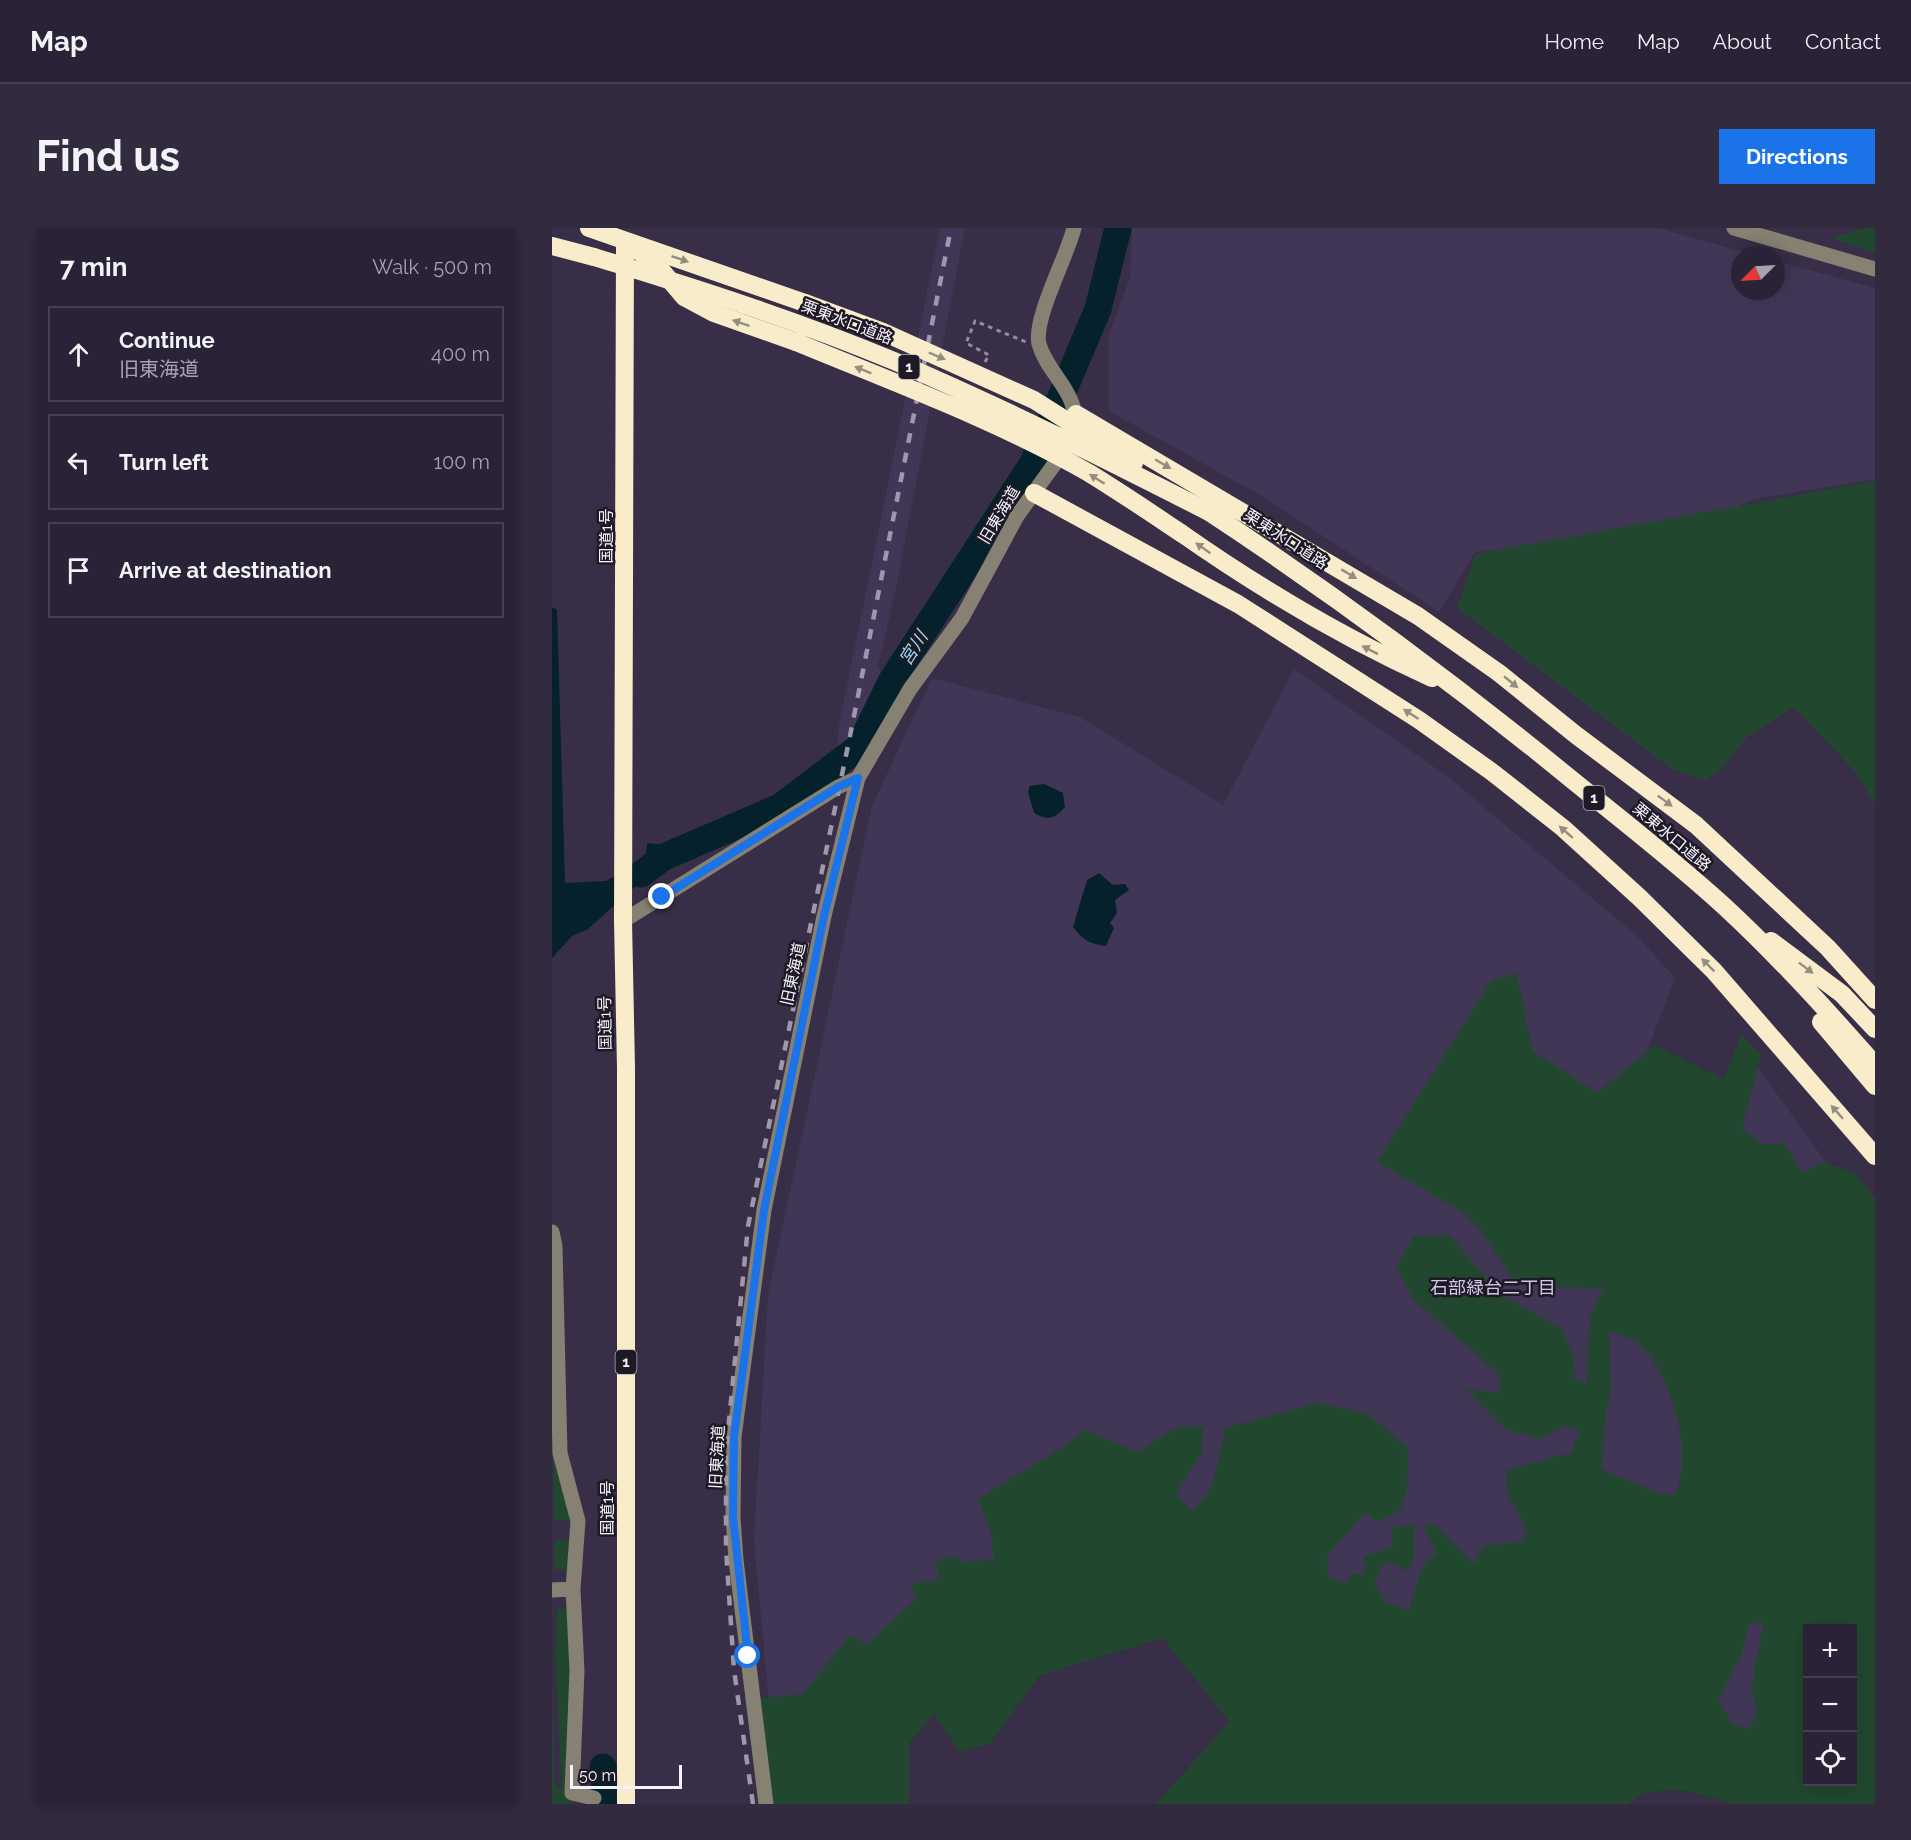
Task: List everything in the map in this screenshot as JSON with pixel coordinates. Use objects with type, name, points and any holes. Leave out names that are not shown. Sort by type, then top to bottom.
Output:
[{"type":"highway","name":"1","points":[[589,228],[883,332],[1034,400],[1209,512]]},
{"type":"highway","name":"1","points":[[625,241],[657,265],[684,297],[714,313],[796,342],[939,400],[1014,435],[1088,473],[1181,533],[1251,582],[1370,650],[1461,691]]},
{"type":"highway","name":"国道1号","points":[[625,241],[623,914],[626,1068],[626,1804]]},
{"type":"highway","name":"栗東水口道路","points":[[552,246],[732,299],[892,360],[1062,437],[1209,512],[1318,584],[1461,691],[1726,908],[1836,1021],[1875,1065]]},
{"type":"highway","points":[[1073,405],[1418,616],[1499,673],[1576,735],[1696,825],[1820,940],[1875,1000]]},
{"type":"highway","points":[[1034,493],[1238,604],[1419,720],[1492,772],[1571,836],[1640,898],[1714,971],[1875,1156]]},
{"type":"highway","points":[[1726,908],[1842,994],[1875,1029]]},
{"type":"highway","points":[[1726,908],[1875,1086]]},
{"type":"street","points":[[1073,405],[1039,344],[1040,323],[1069,248],[1074,228]]},
{"type":"street","points":[[1734,228],[1875,269]]},
{"type":"street","name":"旧東海道","points":[[766,1804],[736,1560],[733,1517],[734,1437],[764,1210],[826,905],[858,778],[910,689],[962,618],[1017,516],[1074,438],[1073,405]]},
{"type":"street","points":[[623,914],[838,787],[858,778]]},
{"type":"street","points":[[552,1232],[555,1246],[560,1454],[578,1521],[573,1589],[577,1671],[572,1793],[594,1798]]},
{"type":"street","points":[[552,1590],[573,1589]]},
{"type":"path","points":[[985,363],[989,355],[966,343],[975,321],[1032,344]]},
{"type":"shaded area","points":[[940,228],[965,228],[895,593],[878,665],[883,679],[857,740],[837,749],[839,725]]},
{"type":"shaded area","points":[[1132,228],[1658,228],[1731,248],[1731,300],[1785,300],[1785,263],[1875,288],[1875,479],[1754,499],[1660,540],[1475,552],[1439,612],[1265,498],[1109,411],[1109,334],[1130,278]]},
{"type":"shaded area","points":[[1294,669],[1447,776],[1637,936],[1675,978],[1635,1082],[1722,1107],[1749,1055],[1857,1206],[1785,1762],[1098,1543],[770,1713],[754,1541],[768,1295],[872,806],[932,678],[1080,717],[1223,805]]},
{"type":"green space","points":[[1866,228],[1875,228],[1875,253],[1832,238]]},
{"type":"green space","points":[[1875,481],[1875,806],[1857,774],[1794,707],[1747,737],[1720,771],[1704,780],[1672,769],[1457,608],[1476,554]]},
{"type":"green space","points":[[1517,973],[1532,1050],[1597,1093],[1655,1045],[1724,1079],[1741,1035],[1761,1055],[1742,1127],[1761,1144],[1784,1144],[1803,1173],[1824,1162],[1855,1173],[1875,1198],[1875,1804],[1736,1804],[1677,1789],[1644,1793],[1627,1804],[1156,1804],[1229,1722],[1163,1638],[1040,1675],[990,1743],[960,1752],[934,1714],[909,1743],[909,1804],[768,1804],[755,1699],[803,1694],[850,1635],[868,1644],[917,1597],[910,1589],[920,1580],[929,1583],[938,1579],[936,1561],[951,1556],[964,1562],[994,1559],[991,1532],[978,1499],[1063,1447],[1085,1430],[1138,1452],[1181,1425],[1203,1428],[1202,1452],[1176,1494],[1194,1511],[1213,1485],[1225,1428],[1316,1403],[1367,1413],[1408,1448],[1407,1489],[1400,1511],[1378,1522],[1365,1513],[1327,1556],[1328,1577],[1346,1584],[1350,1574],[1365,1574],[1364,1556],[1393,1547],[1392,1528],[1415,1525],[1414,1556],[1408,1571],[1385,1561],[1374,1583],[1386,1602],[1408,1610],[1421,1571],[1430,1558],[1437,1553],[1424,1529],[1426,1523],[1437,1526],[1475,1564],[1483,1546],[1520,1542],[1528,1531],[1508,1496],[1506,1470],[1571,1453],[1580,1430],[1565,1426],[1541,1439],[1506,1430],[1466,1389],[1499,1393],[1500,1375],[1413,1299],[1396,1267],[1414,1236],[1449,1235],[1502,1295],[1560,1328],[1572,1351],[1576,1379],[1586,1384],[1590,1322],[1597,1299],[1605,1289],[1517,1285],[1480,1230],[1465,1214],[1377,1162],[1491,981]],"holes":[[[1609,1331],[1639,1344],[1651,1357],[1670,1394],[1681,1437],[1680,1478],[1675,1495],[1658,1493],[1602,1469],[1605,1422],[1611,1387]],[[1764,1621],[1751,1689],[1757,1712],[1749,1729],[1732,1723],[1718,1701],[1742,1653],[1748,1625]]]},
{"type":"green space","points":[[552,1331],[573,1523],[568,1520],[554,1521]]},
{"type":"green space","points":[[572,1539],[569,1569],[555,1570],[554,1540]]},
{"type":"green space","points":[[570,1609],[573,1799],[572,1804],[552,1804],[552,1696],[555,1787],[562,1787],[555,1654],[557,1610]]},
{"type":"water","points":[[552,607],[557,610],[565,883],[606,881],[646,859],[647,843],[666,845],[672,860],[637,885],[588,929],[572,936],[552,958]]},
{"type":"water","points":[[1044,784],[1063,793],[1065,807],[1051,818],[1034,813],[1028,792],[1030,786]]},
{"type":"water","points":[[1099,873],[1113,885],[1125,884],[1129,890],[1115,900],[1117,913],[1110,923],[1114,928],[1106,946],[1087,941],[1073,927],[1087,880]]},
{"type":"waterway","name":"宮川","points":[[641,874],[664,857],[780,807],[859,747],[892,680],[1033,463],[1098,309],[1118,228]]},
{"type":"waterway","points":[[603,1767],[605,1790],[612,1804]]},
{"type":"railway","points":[[753,1804],[734,1670],[726,1549],[726,1452],[748,1226],[849,741],[951,228]]},
{"type":"district","name":"石部緑台二丁目","points":[[1493,1287]]},
{"type":"route","points":[[662,897],[838,787],[858,778],[824,916],[764,1210],[734,1437],[733,1517],[748,1656]]}]
